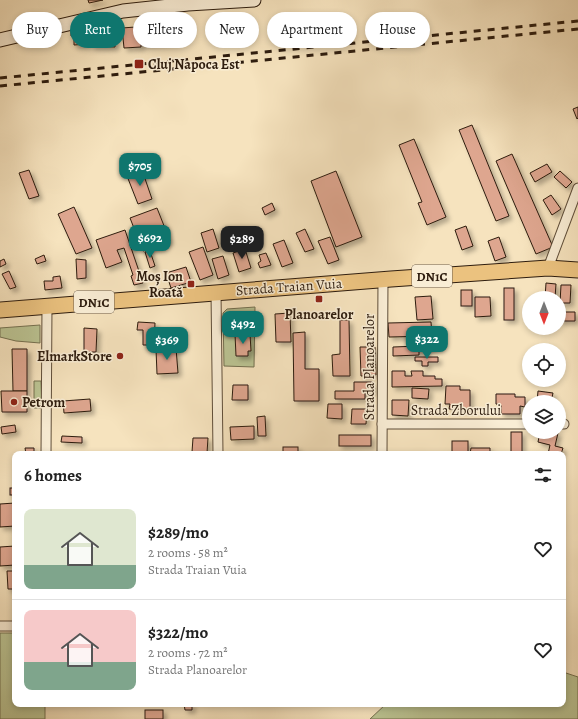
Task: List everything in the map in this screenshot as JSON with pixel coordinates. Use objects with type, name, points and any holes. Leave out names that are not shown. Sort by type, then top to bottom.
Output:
[{"type":"main road","points":[[0,40],[123,11],[188,4],[254,0]]},
{"type":"main road","name":"Strada Traian Vuia","points":[[0,310],[383,279],[548,268],[578,270]]},
{"type":"street","points":[[548,268],[578,188]]},
{"type":"street","name":"Strada Planoarelor","points":[[382,451],[383,279]]},
{"type":"street","points":[[216,292],[218,451]]},
{"type":"street","points":[[46,451],[47,306]]},
{"type":"street","name":"Strada Zborului","points":[[382,424],[522,424]]},
{"type":"street","points":[[0,626],[12,626]]},
{"type":"green space","points":[[255,307],[254,367],[224,366],[223,313],[227,309]]},
{"type":"green space","points":[[40,325],[40,343],[16,341],[0,337],[0,328]]},
{"type":"green space","points":[[34,381],[41,381],[42,408],[34,408]]},
{"type":"green space","points":[[0,633],[12,633],[12,707],[45,707],[45,719],[0,719]]},
{"type":"green space","points":[[566,673],[578,677],[578,719],[370,719],[383,707],[566,707]]},
{"type":"building","points":[[88,0],[103,0],[89,3]]},
{"type":"building","points":[[133,27],[133,47],[125,48],[125,28]]},
{"type":"building","points":[[578,107],[578,118],[577,119],[573,109]]},
{"type":"building","points":[[472,125],[509,216],[496,221],[459,130]]},
{"type":"building","points":[[414,139],[446,217],[427,225],[418,203],[422,202],[399,145]]},
{"type":"building","points":[[512,154],[553,247],[536,254],[496,161]]},
{"type":"building","points":[[547,164],[552,172],[535,182],[530,173]]},
{"type":"building","points":[[29,170],[39,196],[29,199],[19,173]]},
{"type":"building","points":[[142,170],[152,199],[138,204],[127,176]]},
{"type":"building","points":[[336,171],[362,237],[336,247],[311,181]]},
{"type":"building","points":[[560,171],[572,182],[566,188],[554,177]]},
{"type":"building","points":[[551,195],[561,209],[552,215],[543,200]]},
{"type":"building","points":[[272,203],[275,210],[265,215],[262,208]]},
{"type":"building","points":[[74,207],[92,248],[76,254],[58,214]]},
{"type":"building","points":[[157,208],[170,241],[143,251],[130,218]]},
{"type":"building","points":[[466,226],[473,246],[462,250],[455,230]]},
{"type":"building","points":[[213,229],[219,248],[207,252],[201,233]]},
{"type":"building","points":[[305,229],[314,249],[305,252],[296,233]]},
{"type":"building","points":[[125,230],[143,283],[134,285],[131,276],[133,275],[124,248],[117,250],[122,262],[106,268],[96,240]]},
{"type":"building","points":[[330,237],[339,260],[328,264],[318,241]]},
{"type":"building","points":[[499,237],[506,257],[495,261],[488,241]]},
{"type":"building","points":[[284,240],[293,263],[282,267],[273,244]]},
{"type":"building","points":[[203,247],[213,275],[200,280],[189,252]]},
{"type":"building","points":[[245,249],[251,268],[239,272],[233,253]]},
{"type":"building","points":[[150,251],[155,266],[150,268],[145,252]]},
{"type":"building","points":[[266,253],[271,265],[260,268],[258,263],[261,261],[259,255]]},
{"type":"building","points":[[44,255],[46,261],[37,264],[35,259]]},
{"type":"building","points":[[223,256],[229,275],[218,279],[212,259]]},
{"type":"building","points":[[4,259],[6,264],[0,267],[0,261]]},
{"type":"building","points":[[76,259],[86,260],[86,278],[77,279]]},
{"type":"building","points":[[186,267],[191,282],[171,288],[166,273]]},
{"type":"building","points":[[9,271],[16,287],[10,289],[2,274]]},
{"type":"building","points":[[60,276],[62,288],[45,290],[44,281],[53,281],[53,277]]},
{"type":"building","points":[[546,283],[556,284],[556,291],[545,291]]},
{"type":"building","points":[[561,285],[571,285],[570,303],[566,303],[566,291],[561,291]]},
{"type":"building","points":[[504,288],[514,288],[514,320],[504,320]]},
{"type":"building","points":[[461,290],[472,290],[472,306],[461,306]]},
{"type":"building","points":[[431,296],[433,319],[417,320],[415,297]]},
{"type":"building","points":[[475,297],[490,297],[491,316],[475,317]]},
{"type":"building","points":[[566,312],[575,312],[575,321],[566,321]]},
{"type":"building","points":[[290,313],[291,342],[276,342],[275,314]]},
{"type":"building","points":[[340,320],[349,320],[350,376],[333,376],[332,355],[340,354]]},
{"type":"building","points":[[138,322],[155,323],[154,345],[143,345],[143,330],[137,330]]},
{"type":"building","points":[[431,322],[432,336],[389,337],[388,323]]},
{"type":"building","points":[[84,328],[97,329],[96,352],[84,352]]},
{"type":"building","points":[[305,332],[305,369],[319,369],[319,401],[294,401],[293,333]]},
{"type":"building","points":[[235,334],[250,334],[251,351],[248,351],[248,356],[236,356]]},
{"type":"building","points":[[423,340],[433,340],[433,349],[423,348]]},
{"type":"building","points":[[419,346],[419,355],[393,356],[393,347]]},
{"type":"building","points":[[360,347],[375,347],[376,375],[361,376]]},
{"type":"building","points":[[176,348],[178,373],[157,374],[156,349]]},
{"type":"building","points":[[12,349],[27,349],[27,391],[13,391]]},
{"type":"building","points":[[415,357],[438,357],[438,362],[428,362],[428,366],[422,366],[422,361],[415,361]]},
{"type":"building","points":[[392,371],[405,371],[405,376],[412,376],[411,371],[423,371],[423,376],[435,376],[435,379],[442,379],[442,386],[392,387]]},
{"type":"building","points":[[354,382],[373,382],[373,392],[365,392],[365,399],[335,399],[335,391],[354,391]]},
{"type":"building","points":[[233,385],[248,385],[248,400],[232,400]]},
{"type":"building","points":[[446,386],[460,386],[460,390],[470,390],[470,409],[449,409],[450,404],[445,404]]},
{"type":"building","points":[[412,388],[429,389],[428,399],[412,398]]},
{"type":"building","name":"Petrom","points":[[1,391],[27,391],[27,412],[2,412]]},
{"type":"building","points":[[538,391],[553,393],[553,395],[538,395]]},
{"type":"building","points":[[496,394],[515,394],[515,397],[522,397],[520,414],[501,414],[501,405],[496,404]]},
{"type":"building","points":[[90,399],[91,411],[64,413],[63,401]]},
{"type":"building","points":[[392,400],[409,400],[408,416],[392,415]]},
{"type":"building","points":[[328,404],[342,404],[342,419],[327,418]]},
{"type":"building","points":[[352,409],[367,409],[366,424],[351,424]]},
{"type":"building","points":[[265,416],[266,436],[258,436],[257,417]]},
{"type":"building","points":[[15,425],[16,432],[2,434],[1,427]]},
{"type":"building","points":[[254,426],[254,439],[231,440],[230,427]]},
{"type":"building","points":[[511,432],[522,432],[522,451],[511,451]]},
{"type":"building","points":[[339,435],[371,435],[371,446],[339,446]]},
{"type":"building","points":[[62,436],[82,437],[82,443],[61,442]]},
{"type":"building","points":[[193,438],[208,438],[207,451],[192,451]]},
{"type":"building","points":[[539,439],[557,439],[555,446],[563,448],[562,451],[549,451],[550,445],[538,442]]},
{"type":"building","points":[[452,441],[468,441],[468,451],[452,451]]},
{"type":"building","points":[[283,447],[298,447],[298,451],[283,451]]},
{"type":"building","points":[[25,448],[34,448],[34,451],[26,451]]},
{"type":"building","points":[[471,448],[490,448],[490,451],[470,451]]},
{"type":"building","points":[[10,488],[12,488],[12,495],[10,495]]},
{"type":"building","points":[[12,503],[12,526],[0,527],[0,504]]},
{"type":"building","points":[[12,546],[12,565],[0,566],[0,547]]},
{"type":"building","points":[[7,571],[12,571],[12,589],[8,589]]},
{"type":"building","points":[[184,707],[192,707],[192,710],[185,710]]},
{"type":"building","points":[[145,710],[163,710],[163,719],[145,719]]},
{"type":"railway","points":[[0,78],[578,21]]},
{"type":"railway","points":[[0,86],[578,29]]},
{"type":"place","name":"Cluj Napoca Est","points":[[139,64]]},
{"type":"place","name":"Moș Ion Roată","points":[[191,284]]},
{"type":"place","name":"Planoarelor","points":[[319,299]]},
{"type":"place","name":"ElmarkStore","points":[[120,356]]},
{"type":"place","name":"Petrom","points":[[14,402]]}]
